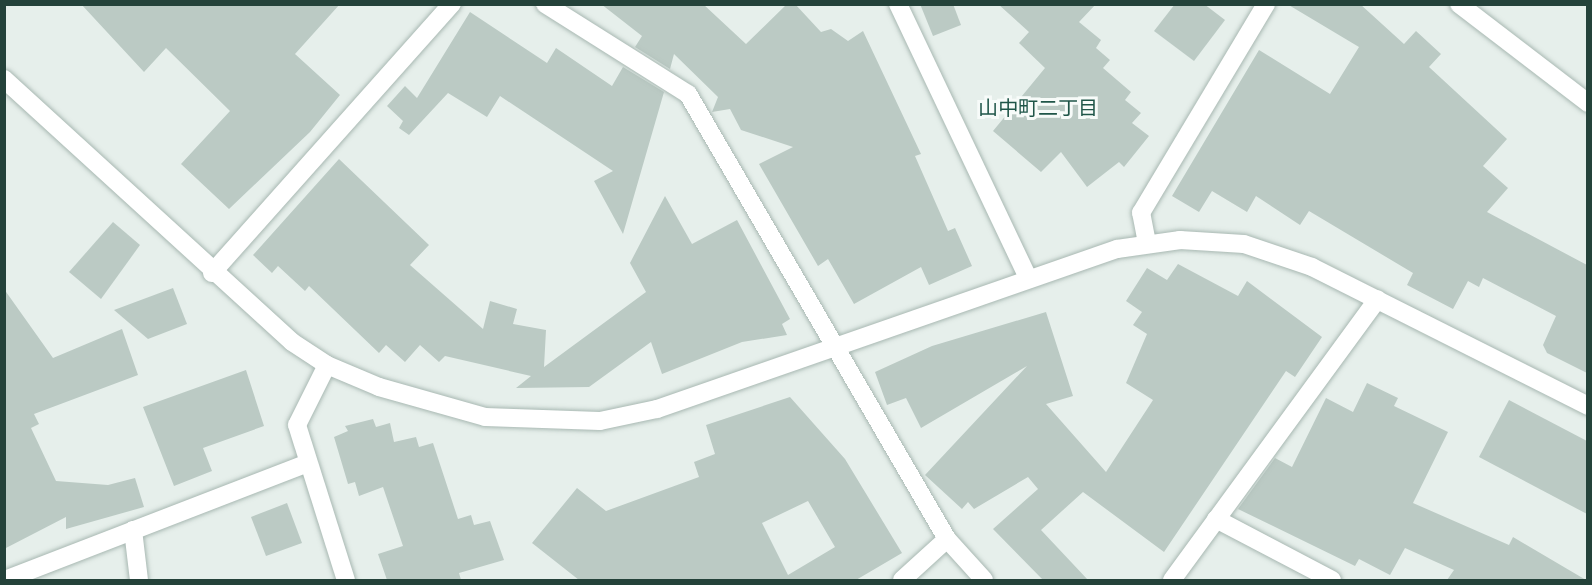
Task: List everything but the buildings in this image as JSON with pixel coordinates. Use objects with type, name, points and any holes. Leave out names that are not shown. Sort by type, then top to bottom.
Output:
[{"type":"street","points":[[212,273],[452,4]]},
{"type":"street","points":[[545,4],[688,94],[947,539],[984,580]]},
{"type":"street","points":[[898,4],[1028,278]]},
{"type":"street","points":[[1147,243],[1141,213],[1266,4]]},
{"type":"street","points":[[1460,4],[1587,103]]},
{"type":"street","points":[[4,79],[212,273],[327,365],[433,405],[485,417],[600,421],[657,409],[836,349],[1028,278],[1147,243],[1244,244],[1303,263],[1587,406]]},
{"type":"street","points":[[1172,580],[1378,299]]},
{"type":"street","points":[[327,365],[297,425],[306,464],[346,580]]},
{"type":"street","points":[[5,580],[306,464]]},
{"type":"street","points":[[1216,519],[1332,580]]},
{"type":"street","points":[[133,530],[139,580]]},
{"type":"street","points":[[902,580],[947,539]]},
{"type":"district","name":"山中町二丁目","points":[[1038,108]]}]
